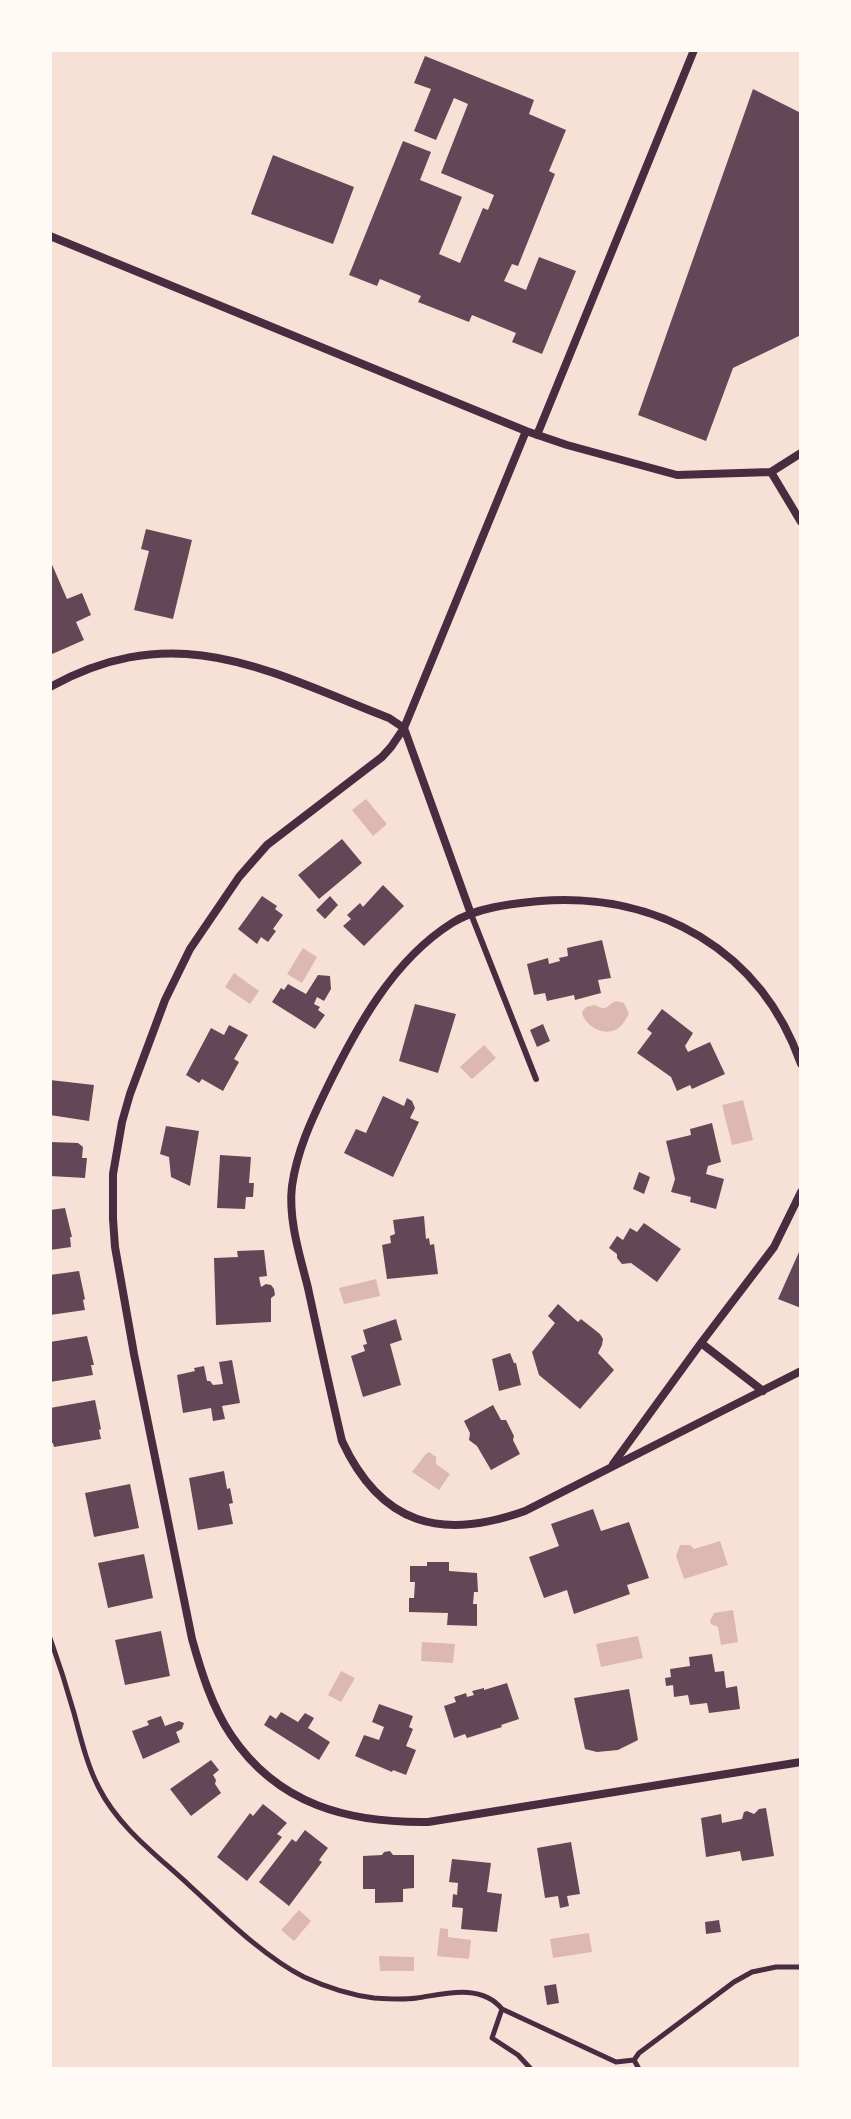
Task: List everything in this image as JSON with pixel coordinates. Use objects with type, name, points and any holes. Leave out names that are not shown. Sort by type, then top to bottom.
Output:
[{"type":"street","points":[[537,435],[694,50]]},
{"type":"street","points":[[50,236],[567,445],[677,475],[771,472],[801,453]]},
{"type":"street","points":[[526,431],[404,728],[382,757],[267,845],[239,877],[190,949],[165,1000],[122,1122],[113,1174],[113,1219],[119,1271],[192,1639],[206,1684],[230,1734],[247,1755],[286,1789],[312,1804],[343,1815],[377,1821],[428,1822],[801,1762]]},
{"type":"street","points":[[771,472],[801,522]]},
{"type":"street","points":[[50,687],[82,670],[128,657],[172,652],[199,654],[250,664],[389,718],[404,728],[471,914]]},
{"type":"street","points":[[801,1064],[788,1033],[755,983],[728,956],[682,926],[629,907],[576,901],[518,904],[471,914],[455,921],[422,945],[385,988],[334,1075],[304,1136],[292,1190],[298,1247],[342,1441],[352,1464],[378,1496],[409,1516],[456,1527],[483,1524],[525,1511],[801,1371]]},
{"type":"street","points":[[610,1468],[774,1247],[801,1192]]},
{"type":"street","points":[[701,1343],[763,1391]]},
{"type":"lane","points":[[471,914],[536,1079]]},
{"type":"path","points":[[50,1638],[89,1767],[100,1791],[131,1831],[237,1928],[304,1977],[346,1993],[375,1998],[414,1998],[448,1991],[476,1993],[497,2003],[502,2009],[616,2062],[634,2060],[639,2053],[734,1982],[762,1969],[801,1967]]},
{"type":"path","points":[[502,2009],[492,2038],[518,2055],[531,2069]]},
{"type":"path","points":[[634,2060],[639,2069]]},
{"type":"shaded area","points":[[366,799],[387,824],[373,836],[352,810]]},
{"type":"shaded area","points":[[303,948],[317,957],[302,983],[287,974]]},
{"type":"shaded area","points":[[234,973],[259,991],[250,1004],[225,987]]},
{"type":"shaded area","points":[[616,1001],[624,1003],[629,1014],[617,1029],[599,1030],[583,1017],[586,1007],[595,1005],[604,1008]]},
{"type":"shaded area","points":[[484,1045],[496,1058],[472,1079],[460,1067]]},
{"type":"shaded area","points":[[743,1100],[753,1140],[732,1145],[722,1105]]},
{"type":"shaded area","points":[[376,1279],[380,1296],[344,1304],[339,1288]]},
{"type":"shaded area","points":[[429,1452],[436,1457],[436,1464],[450,1474],[439,1490],[412,1472]]},
{"type":"shaded area","points":[[720,1541],[728,1565],[684,1579],[676,1556],[680,1545],[690,1545],[694,1549]]},
{"type":"shaded area","points":[[733,1610],[738,1642],[721,1645],[718,1627],[710,1621],[714,1613]]},
{"type":"shaded area","points":[[638,1636],[643,1658],[601,1667],[596,1644]]},
{"type":"shaded area","points":[[422,1642],[455,1644],[453,1663],[421,1661]]},
{"type":"shaded area","points":[[341,1671],[355,1678],[341,1702],[328,1695]]},
{"type":"shaded area","points":[[299,1910],[311,1921],[294,1941],[281,1930]]},
{"type":"shaded area","points":[[440,1928],[448,1929],[448,1937],[471,1940],[469,1959],[437,1956]]},
{"type":"shaded area","points":[[589,1933],[592,1952],[553,1958],[550,1939]]},
{"type":"shaded area","points":[[379,1956],[414,1957],[414,1971],[380,1971]]},
{"type":"building","points":[[425,56],[534,100],[529,114],[566,130],[549,171],[555,174],[518,266],[512,264],[504,281],[526,290],[539,257],[576,271],[542,354],[512,342],[516,333],[472,315],[469,322],[418,302],[421,296],[380,279],[377,286],[349,275],[403,141],[431,152],[420,180],[462,197],[439,254],[460,263],[483,208],[488,210],[494,195],[441,173],[468,104],[454,98],[436,140],[414,131],[431,89],[414,83]]},
{"type":"building","points":[[753,89],[801,113],[801,335],[733,368],[706,441],[638,415]]},
{"type":"building","points":[[273,155],[354,187],[333,244],[251,214]]},
{"type":"building","points":[[146,529],[192,540],[173,619],[134,610],[149,551],[141,549]]},
{"type":"building","points":[[50,560],[67,599],[82,593],[91,615],[76,622],[84,640],[50,655]]},
{"type":"building","points":[[342,839],[362,863],[319,899],[298,875]]},
{"type":"building","points":[[383,885],[404,906],[364,946],[343,926],[351,919],[347,915],[360,903],[363,907]]},
{"type":"building","points":[[262,896],[277,906],[275,909],[283,915],[268,942],[261,937],[257,944],[238,929]]},
{"type":"building","points":[[330,896],[338,905],[325,919],[316,910]]},
{"type":"building","points":[[602,940],[611,978],[598,980],[601,993],[575,1000],[574,995],[547,1001],[545,993],[534,995],[527,964],[548,958],[549,964],[560,961],[559,958],[568,956],[567,948]]},
{"type":"building","points":[[318,975],[330,976],[331,989],[324,1001],[317,997],[314,1004],[325,1015],[315,1029],[272,1002],[281,988],[284,990],[288,984],[306,994]]},
{"type":"building","points":[[415,1004],[456,1014],[438,1073],[399,1061]]},
{"type":"building","points":[[662,1009],[693,1033],[685,1046],[688,1052],[710,1042],[725,1074],[692,1089],[690,1085],[677,1091],[671,1077],[637,1053],[652,1033],[647,1029]]},
{"type":"building","points":[[543,1024],[550,1041],[537,1047],[530,1030]]},
{"type":"building","points":[[229,1025],[248,1035],[234,1059],[239,1062],[223,1091],[202,1079],[199,1083],[186,1075],[211,1028],[224,1035]]},
{"type":"building","points":[[50,1080],[94,1085],[89,1121],[50,1115]]},
{"type":"building","points":[[383,1096],[404,1106],[407,1098],[412,1101],[415,1108],[410,1118],[419,1122],[393,1177],[344,1153],[356,1129],[366,1133]]},
{"type":"building","points":[[712,1123],[721,1162],[708,1166],[706,1174],[724,1179],[716,1209],[690,1202],[691,1197],[671,1192],[675,1179],[666,1141],[691,1135],[690,1129]]},
{"type":"building","points":[[166,1126],[199,1131],[190,1186],[171,1177],[169,1157],[160,1154]]},
{"type":"building","points":[[50,1142],[78,1143],[83,1147],[82,1158],[87,1158],[85,1178],[50,1176]]},
{"type":"building","points":[[220,1155],[251,1157],[249,1183],[254,1183],[253,1197],[246,1197],[245,1209],[217,1208]]},
{"type":"building","points":[[639,1172],[650,1177],[644,1194],[633,1189]]},
{"type":"building","points":[[65,1208],[72,1237],[71,1247],[50,1250],[50,1210]]},
{"type":"building","points":[[424,1216],[426,1239],[429,1238],[430,1245],[434,1244],[438,1274],[387,1279],[382,1245],[391,1243],[390,1236],[395,1234],[393,1220]]},
{"type":"building","points":[[644,1223],[681,1249],[657,1282],[631,1263],[622,1264],[617,1254],[609,1248],[617,1236],[623,1240],[630,1228],[637,1232]]},
{"type":"building","points":[[264,1250],[267,1276],[259,1277],[261,1287],[266,1284],[274,1289],[271,1322],[216,1325],[214,1258],[238,1257],[237,1251]]},
{"type":"building","points":[[801,1253],[801,1308],[778,1299]]},
{"type":"building","points":[[79,1271],[85,1310],[50,1315],[50,1275]]},
{"type":"building","points":[[558,1304],[578,1322],[581,1319],[600,1334],[603,1339],[598,1353],[614,1370],[580,1409],[539,1375],[532,1352],[555,1323],[548,1316]]},
{"type":"building","points":[[396,1319],[402,1340],[390,1344],[401,1385],[363,1397],[351,1356],[365,1351],[363,1345],[367,1344],[363,1330]]},
{"type":"building","points":[[87,1336],[94,1365],[91,1365],[93,1375],[50,1382],[50,1342]]},
{"type":"building","points":[[510,1353],[516,1363],[521,1385],[499,1391],[492,1359]]},
{"type":"building","points":[[232,1360],[240,1403],[222,1406],[225,1419],[213,1421],[211,1408],[183,1413],[177,1375],[204,1366],[207,1381],[213,1385],[223,1384],[219,1362]]},
{"type":"building","points":[[95,1400],[101,1439],[54,1447],[50,1443],[50,1408]]},
{"type":"building","points":[[493,1405],[501,1420],[506,1420],[520,1454],[491,1470],[477,1446],[469,1440],[470,1433],[464,1421]]},
{"type":"building","points":[[224,1471],[233,1503],[229,1504],[233,1524],[198,1530],[189,1478]]},
{"type":"building","points":[[130,1484],[139,1528],[94,1537],[85,1493]]},
{"type":"building","points":[[593,1509],[601,1531],[629,1522],[649,1578],[627,1585],[630,1594],[574,1614],[567,1590],[544,1598],[529,1557],[559,1546],[551,1524]]},
{"type":"building","points":[[144,1554],[153,1598],[108,1608],[98,1563]]},
{"type":"building","points":[[427,1562],[449,1562],[449,1571],[477,1573],[478,1592],[474,1592],[473,1604],[477,1604],[477,1626],[447,1625],[448,1613],[409,1612],[409,1598],[414,1598],[415,1582],[410,1582],[410,1566],[427,1566]]},
{"type":"building","points":[[161,1631],[170,1676],[125,1685],[115,1640]]},
{"type":"building","points":[[712,1654],[715,1672],[724,1671],[726,1688],[737,1686],[740,1709],[709,1713],[707,1703],[690,1705],[688,1695],[674,1697],[673,1685],[666,1686],[665,1678],[671,1677],[670,1669],[690,1666],[689,1657]]},
{"type":"building","points":[[507,1683],[519,1719],[467,1738],[465,1734],[454,1738],[444,1706],[456,1702],[454,1697],[466,1693],[467,1697],[474,1695],[472,1691]]},
{"type":"building","points":[[629,1689],[638,1740],[618,1750],[597,1752],[585,1749],[574,1698]]},
{"type":"building","points":[[379,1704],[413,1716],[409,1727],[413,1729],[406,1746],[416,1750],[406,1775],[355,1756],[364,1735],[379,1740],[384,1727],[372,1722]]},
{"type":"building","points":[[281,1712],[298,1722],[305,1713],[314,1718],[308,1728],[330,1742],[319,1760],[264,1725],[270,1715],[276,1719]]},
{"type":"building","points":[[161,1716],[165,1726],[179,1721],[184,1723],[182,1729],[176,1732],[180,1742],[143,1759],[132,1731],[149,1725],[147,1721]]},
{"type":"building","points":[[211,1760],[219,1770],[213,1775],[221,1793],[191,1816],[170,1789]]},
{"type":"building","points":[[263,1804],[287,1823],[277,1834],[282,1837],[247,1881],[217,1857],[250,1813],[253,1816]]},
{"type":"building","points":[[766,1808],[774,1856],[742,1861],[740,1851],[706,1857],[701,1818],[721,1814],[722,1823],[742,1819],[744,1812],[754,1814]]},
{"type":"building","points":[[305,1830],[328,1848],[319,1860],[322,1862],[289,1906],[259,1882],[292,1839],[296,1842]]},
{"type":"building","points":[[571,1842],[580,1894],[567,1896],[569,1906],[560,1908],[558,1896],[545,1898],[537,1848]]},
{"type":"building","points":[[390,1851],[393,1855],[414,1855],[414,1888],[403,1889],[403,1902],[375,1903],[375,1889],[363,1889],[363,1856],[382,1855]]},
{"type":"building","points":[[452,1859],[491,1863],[487,1892],[502,1894],[497,1932],[461,1929],[463,1908],[452,1907],[458,1883],[449,1882]]},
{"type":"building","points":[[719,1920],[721,1932],[706,1934],[705,1922]]},
{"type":"building","points":[[556,1984],[559,2003],[547,2005],[544,1986]]}]
